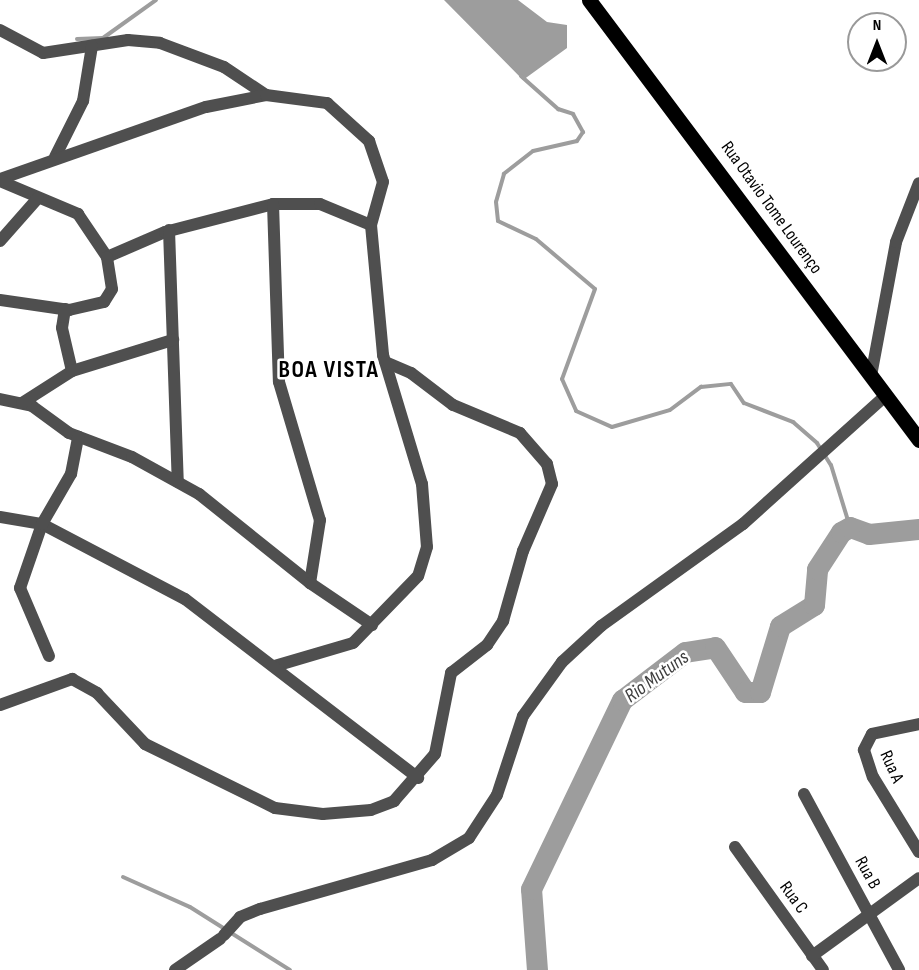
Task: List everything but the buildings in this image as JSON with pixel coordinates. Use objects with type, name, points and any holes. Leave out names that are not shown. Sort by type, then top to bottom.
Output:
[{"type":"main road","name":"Rua Otavio Tome Lourenço","points":[[589,0],[919,440]]},
{"type":"street","points":[[0,30],[43,53],[136,40],[180,48],[266,95]]},
{"type":"street","points":[[55,157],[86,92],[92,46]]},
{"type":"street","points":[[0,180],[55,157],[206,107],[266,95],[327,104],[356,125],[381,171],[383,192],[371,225],[385,362],[422,484],[427,547],[418,576],[372,625],[343,648],[276,666]]},
{"type":"street","points":[[0,180],[78,214],[107,256],[113,283],[107,299],[65,309],[0,300]]},
{"type":"street","points":[[871,376],[896,242],[919,183]]},
{"type":"street","points":[[0,241],[38,198]]},
{"type":"street","points":[[107,256],[169,230],[273,204],[320,204],[371,225]]},
{"type":"street","points":[[273,204],[279,382],[320,520],[310,584]]},
{"type":"street","points":[[169,230],[178,482]]},
{"type":"street","points":[[65,309],[62,328],[72,371]]},
{"type":"street","points":[[21,403],[72,371],[173,340]]},
{"type":"street","points":[[0,705],[52,682],[80,681],[145,744],[253,799],[299,812],[378,808],[418,778],[438,746],[451,673],[487,645],[503,621],[523,551],[552,484],[547,464],[520,432],[453,405],[411,373],[385,362]]},
{"type":"street","points":[[175,970],[222,937],[233,924],[296,896],[432,860],[469,838],[497,795],[523,716],[562,662],[601,626],[742,524],[830,449],[885,396]]},
{"type":"street","points":[[0,399],[21,403],[78,437],[178,482],[237,520],[310,584],[372,625]]},
{"type":"street","points":[[49,656],[20,594],[42,525],[68,482],[78,437]]},
{"type":"street","points":[[0,517],[42,525],[185,599],[276,666],[418,778]]},
{"type":"street","name":"Rua A","points":[[919,724],[879,731],[865,741],[867,762],[919,852]]},
{"type":"street","name":"Rua B","points":[[804,794],[899,970]]},
{"type":"street","name":"Rua C","points":[[735,847],[823,970]]},
{"type":"street","points":[[812,956],[919,878]]},
{"type":"shaded area","points":[[444,0],[518,0],[547,22],[567,25],[567,48],[523,80]]},
{"type":"waterway","points":[[77,39],[103,38],[156,0]]},
{"type":"waterway","points":[[521,76],[558,109],[573,114],[583,132],[577,141],[533,151],[504,174],[496,202],[498,221],[536,239],[595,289],[562,379],[576,411],[612,427],[670,410],[701,387],[731,384],[744,403],[793,422],[817,443],[831,465],[850,527]]},
{"type":"waterway","name":"Rio Mutuns","points":[[537,970],[531,889],[622,700],[685,652],[715,647],[745,692],[760,692],[780,626],[814,605],[817,569],[841,532],[850,527],[869,534],[919,529]]},
{"type":"waterway","points":[[123,877],[190,907],[290,970]]},
{"type":"district","name":"BOA VISTA","points":[[329,370]]}]
